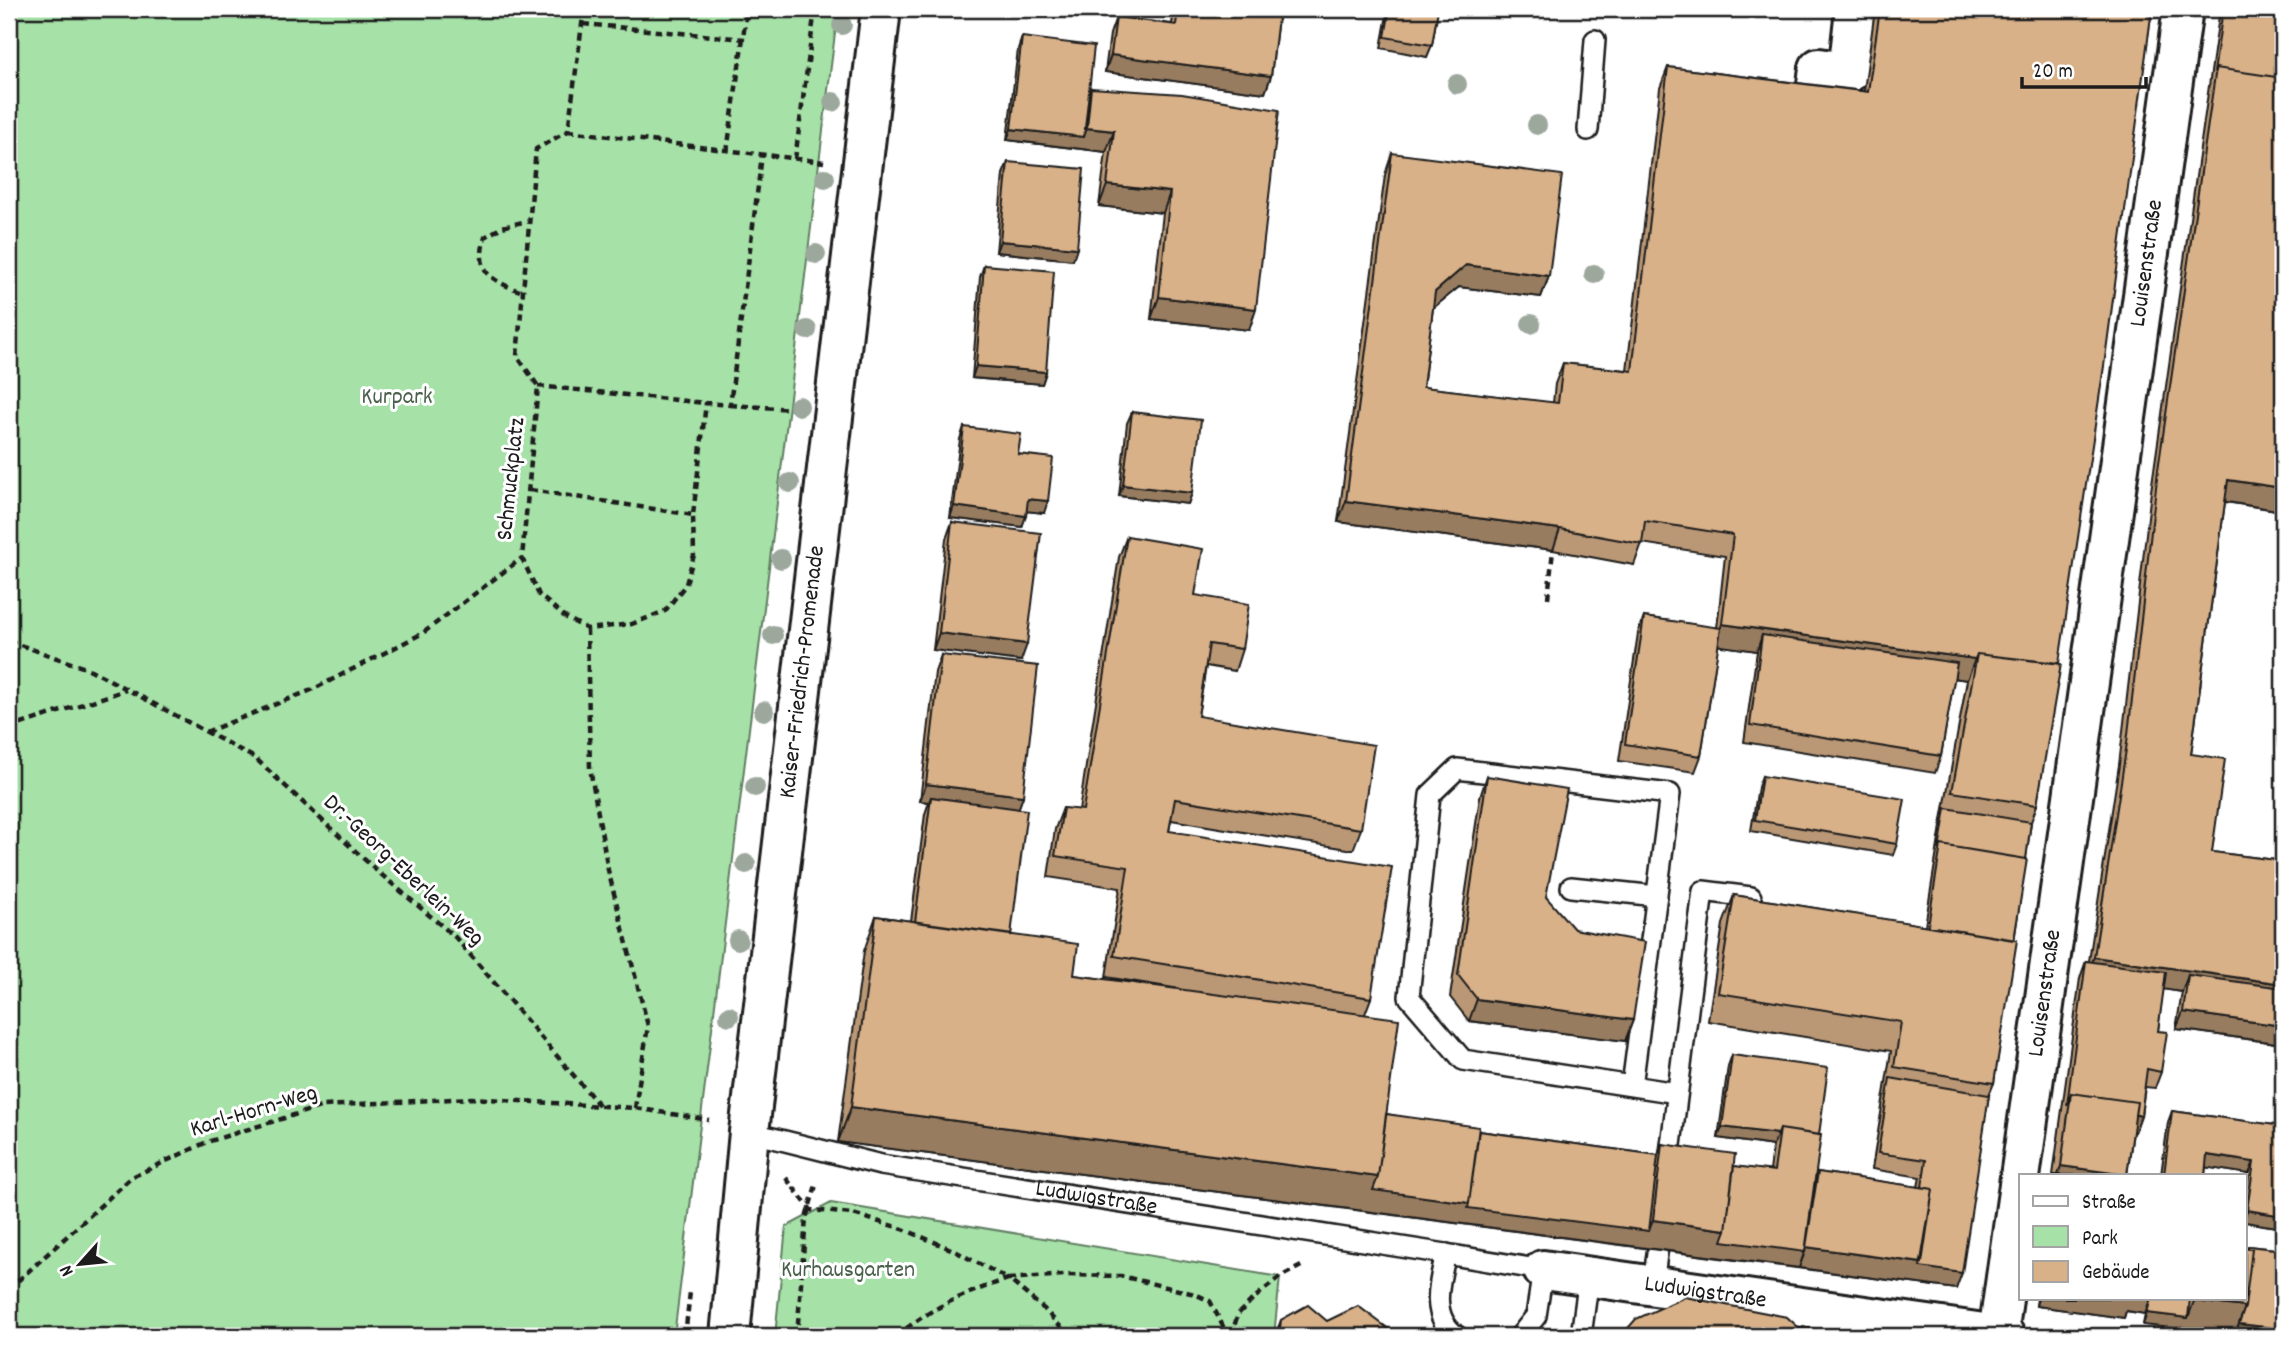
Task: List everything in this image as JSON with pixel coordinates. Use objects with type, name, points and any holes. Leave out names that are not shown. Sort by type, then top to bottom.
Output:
[{"type":"street","name":"Kaiser-Friedrich-Promenade","points":[[730,1336],[750,1132],[881,9]]},
{"type":"street","points":[[1814,108],[1819,68],[1848,73],[1855,9]]},
{"type":"street","name":"Louisenstraße","points":[[2001,1336],[2075,649],[2148,132],[2183,9]]},
{"type":"street","name":"Ludwigstraße","points":[[1543,1270],[1951,1331],[2001,1336]]},
{"type":"lane","points":[[1588,130],[1595,40]]},
{"type":"lane","points":[[1632,1086],[1670,794],[1457,769],[1430,795],[1409,997],[1463,1060],[1677,1093]]},
{"type":"lane","points":[[1571,887],[1657,895]]},
{"type":"lane","points":[[1653,1285],[1703,891],[1751,897]]},
{"type":"lane","name":"Ludwigstraße","points":[[750,1132],[881,1166],[1543,1270]]},
{"type":"lane","points":[[1446,1254],[1437,1296],[1441,1316],[1457,1336]]},
{"type":"lane","points":[[1520,1336],[1536,1316],[1543,1270]]},
{"type":"lane","points":[[1581,1336],[1589,1277]]},
{"type":"path","points":[[584,9],[568,131],[727,152],[863,166]]},
{"type":"path","points":[[727,152],[745,39],[747,9]]},
{"type":"path","points":[[795,159],[815,9]]},
{"type":"path","points":[[583,24],[745,39]]},
{"type":"path","name":"Schmuckplatz","points":[[568,131],[536,149],[527,221],[517,356],[538,386],[522,558],[539,595],[565,617],[587,629]]},
{"type":"path","points":[[730,405],[762,155]]},
{"type":"path","points":[[520,291],[495,282],[485,270],[480,254],[485,237],[502,227],[527,221]]},
{"type":"path","points":[[538,386],[833,412]]},
{"type":"path","points":[[635,1108],[648,1026],[607,870],[590,768],[587,629],[632,624],[665,611],[686,584],[694,555],[693,515],[706,402]]},
{"type":"path","points":[[530,490],[693,515]]},
{"type":"path","points":[[1548,598],[1553,551]]},
{"type":"path","points":[[206,732],[314,689],[423,633],[522,558]]},
{"type":"path","name":"Dr.-Georg-Eberlein-Weg","points":[[9,640],[91,670],[255,758],[376,870],[455,937],[600,1106]]},
{"type":"path","points":[[9,728],[127,690]]},
{"type":"path","name":"Karl-Horn-Weg","points":[[9,1289],[132,1177],[220,1138],[323,1106],[471,1098],[600,1106]]},
{"type":"path","points":[[600,1106],[635,1108],[708,1120],[750,1132]]},
{"type":"path","points":[[797,1336],[806,1218],[811,1210],[824,1152]]},
{"type":"path","points":[[811,1210],[853,1213],[903,1229],[951,1249],[1008,1279],[1044,1309],[1069,1336]]},
{"type":"path","points":[[1230,1336],[1238,1314],[1280,1277],[1302,1268],[1327,1234]]},
{"type":"path","points":[[897,1336],[923,1314],[962,1295],[1008,1279],[1064,1275],[1121,1276],[1195,1294],[1210,1301],[1230,1336]]},
{"type":"green space","name":"Kurpark","points":[[9,9],[838,9],[674,1336],[9,1336]]},
{"type":"green space","name":"Kurhausgarten","points":[[831,1203],[1280,1277],[1274,1336],[775,1336],[786,1227]]},
{"type":"building","points":[[1178,9],[1279,9],[1271,76],[1111,55],[1116,17],[1176,25]]},
{"type":"building","points":[[1390,9],[1438,9],[1432,45],[1385,37]]},
{"type":"building","points":[[1880,9],[2152,9],[2104,366],[2059,663],[1977,654],[1975,659],[1722,624],[1733,535],[1645,521],[1642,544],[1560,529],[1346,501],[1392,153],[1562,175],[1549,276],[1466,265],[1435,292],[1423,387],[1558,403],[1563,363],[1632,371],[1668,67],[1868,92]]},
{"type":"building","points":[[2223,9],[2283,9],[2283,78],[2216,68],[2214,73]]},
{"type":"building","points":[[1022,37],[1094,46],[1084,137],[1011,129]]},
{"type":"building","points":[[2216,68],[2283,78],[2283,488],[2228,480],[2191,754],[2225,759],[2212,852],[2283,861],[2283,984],[2094,957],[2127,743],[2158,470]]},
{"type":"building","points":[[1091,88],[1182,94],[1279,110],[1256,309],[1159,297],[1170,192],[1107,185],[1114,131],[1087,128]]},
{"type":"building","points":[[1008,162],[1084,169],[1077,248],[1000,241]]},
{"type":"building","points":[[984,265],[1054,271],[1046,372],[976,366]]},
{"type":"building","points":[[1132,412],[1201,420],[1192,493],[1123,485]]},
{"type":"building","points":[[964,427],[1021,434],[1018,454],[1053,458],[1048,501],[1028,499],[1026,516],[954,506]]},
{"type":"building","points":[[952,522],[1041,533],[1027,644],[939,633]]},
{"type":"building","points":[[1127,536],[1203,549],[1195,595],[1249,604],[1242,649],[1209,644],[1198,716],[1374,745],[1361,829],[1175,799],[1169,831],[1392,867],[1371,998],[1114,956],[1128,867],[1055,856],[1063,808],[1083,810]]},
{"type":"building","points":[[1644,617],[1721,628],[1701,756],[1625,744]]},
{"type":"building","points":[[1762,635],[1957,663],[1941,756],[1750,725]]},
{"type":"building","points":[[1977,654],[2061,664],[2037,805],[1952,792]]},
{"type":"building","points":[[941,655],[1038,666],[1023,796],[926,784]]},
{"type":"building","points":[[1487,776],[1567,789],[1546,897],[1574,929],[1645,942],[1633,1020],[1477,999],[1458,975]]},
{"type":"building","points":[[1762,776],[1905,799],[1897,844],[1755,820]]},
{"type":"building","points":[[931,797],[1027,810],[1011,935],[915,922]]},
{"type":"building","points":[[1946,808],[2031,822],[2026,859],[1941,845],[1939,850]]},
{"type":"building","points":[[1941,845],[2027,859],[2014,940],[1928,926]]},
{"type":"building","points":[[1734,895],[2017,940],[1994,1083],[1894,1067],[1901,1022],[1718,993]]},
{"type":"building","points":[[876,916],[1078,944],[1074,975],[1399,1019],[1378,1177],[851,1107]]},
{"type":"building","points":[[2086,961],[2166,972],[2158,1031],[2167,1032],[2161,1072],[2147,1069],[2141,1115],[2135,1115],[2137,1102],[2071,1093],[2067,1105]]},
{"type":"building","points":[[2188,975],[2283,988],[2283,1026],[2183,1012]]},
{"type":"building","points":[[1732,1055],[1828,1068],[1819,1135],[1780,1129],[1778,1134],[1722,1127]]},
{"type":"building","points":[[1890,1078],[1989,1095],[1962,1273],[1920,1267],[1933,1189],[1922,1187],[1926,1160],[1878,1153]]},
{"type":"building","points":[[2071,1093],[2137,1102],[2127,1174],[2061,1166]]},
{"type":"building","points":[[2172,1111],[2283,1126],[2283,1216],[2247,1210],[2254,1162],[2207,1155],[2205,1174],[2164,1174]]},
{"type":"building","points":[[1386,1114],[1479,1127],[1469,1203],[1373,1190],[1378,1177]]},
{"type":"building","points":[[1780,1129],[1821,1135],[1805,1252],[1722,1241],[1726,1230],[1734,1166],[1774,1171]]},
{"type":"building","points":[[1479,1131],[1658,1155],[1649,1231],[1468,1208]]},
{"type":"building","points":[[1662,1144],[1735,1154],[1726,1230],[1653,1220]]},
{"type":"building","points":[[1818,1172],[1933,1189],[1922,1263],[1806,1247]]},
{"type":"building","points":[[2248,1246],[2283,1250],[2283,1329],[2239,1324],[2246,1300],[2252,1249],[2248,1249]]},
{"type":"building","points":[[2246,1248],[2252,1249],[2246,1299]]},
{"type":"building","points":[[1685,1297],[1787,1317],[1808,1336],[1621,1336],[1636,1319]]},
{"type":"building","points":[[2150,1300],[2190,1300],[2188,1318],[2147,1313]]},
{"type":"building","points":[[2194,1300],[2246,1300],[2245,1307]]},
{"type":"building","points":[[1308,1305],[1327,1321],[1358,1306],[1398,1336],[1279,1336],[1281,1320]]}]
